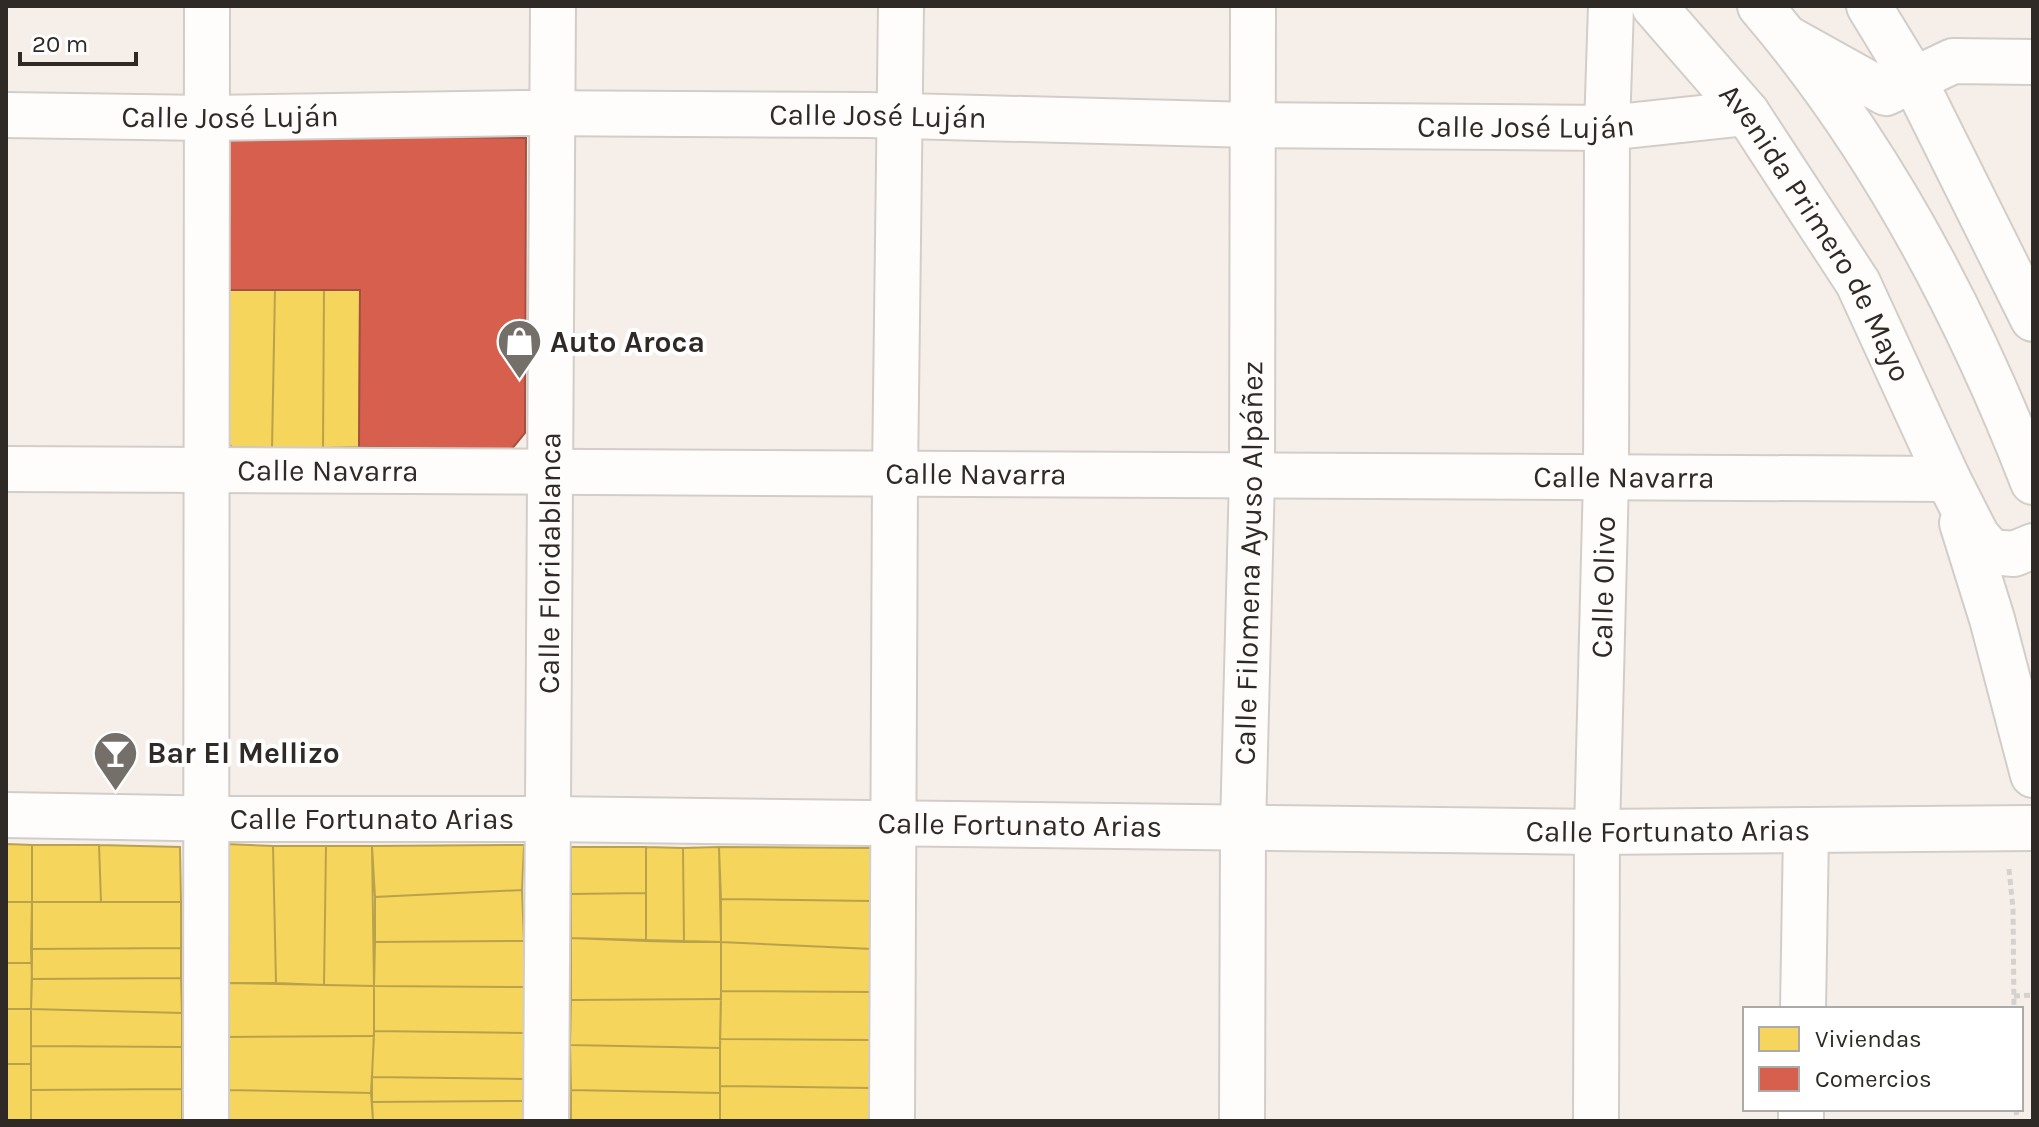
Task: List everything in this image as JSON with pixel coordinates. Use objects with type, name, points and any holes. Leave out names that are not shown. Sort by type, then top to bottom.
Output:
[{"type":"street","points":[[206,1121],[207,6]]},
{"type":"street","name":"Calle Floridablanca","points":[[546,1121],[553,6]]},
{"type":"street","points":[[892,1121],[901,6]]},
{"type":"street","name":"Calle Filomena Ayuso Alpáñez","points":[[1242,1121],[1243,828],[1252,476],[1253,6]]},
{"type":"street","name":"Calle Olivo","points":[[1596,1121],[1597,832],[1606,478],[1607,128],[1611,6]]},
{"type":"street","name":"Avenida Primero de Mayo","points":[[1654,6],[1747,113],[1858,283],[1977,536],[1991,552],[2014,554],[2033,546]]},
{"type":"street","points":[[1760,6],[1789,39],[1884,178],[1978,349],[2033,482]]},
{"type":"street","points":[[1869,6],[1914,80],[2033,319]]},
{"type":"street","points":[[1789,39],[1886,93],[1953,61],[2033,62]]},
{"type":"street","name":"Calle José Luján","points":[[6,115],[207,118],[552,113],[900,115],[1253,125],[1607,128],[1747,113]]},
{"type":"street","name":"Calle Navarra","points":[[6,469],[1948,479]]},
{"type":"street","name":"Avenida Primero de Mayo","points":[[1948,479],[1992,619],[2033,775]]},
{"type":"street","name":"Calle Fortunato Arias","points":[[6,815],[1597,832],[2033,828]]},
{"type":"street","points":[[1803,1007],[1806,832]]},
{"type":"path","points":[[2014,996],[2033,995]]},
{"type":"building: Viviendas","points":[[275,289],[272,448],[232,447],[225,441],[226,290]]},
{"type":"building: Viviendas","points":[[275,289],[324,290],[323,448],[272,448]]},
{"type":"building: Viviendas","points":[[324,290],[360,290],[359,447],[323,448]]},
{"type":"building: Viviendas","points":[[6,844],[32,845],[32,902],[6,902]]},
{"type":"building: Viviendas","points":[[225,844],[273,846],[276,983],[227,983]]},
{"type":"building: Viviendas","points":[[32,845],[99,845],[101,902],[32,902]]},
{"type":"building: Viviendas","points":[[99,845],[180,847],[181,902],[101,902]]},
{"type":"building: Viviendas","points":[[524,845],[522,890],[375,897],[372,846]]},
{"type":"building: Viviendas","points":[[273,846],[326,846],[324,985],[276,983]]},
{"type":"building: Viviendas","points":[[326,846],[372,846],[374,986],[324,985]]},
{"type":"building: Viviendas","points":[[571,847],[646,847],[646,893],[571,894]]},
{"type":"building: Viviendas","points":[[646,847],[683,848],[684,942],[646,941]]},
{"type":"building: Viviendas","points":[[719,847],[721,942],[684,942],[683,848]]},
{"type":"building: Viviendas","points":[[719,847],[872,848],[871,901],[721,899]]},
{"type":"building: Viviendas","points":[[522,890],[524,941],[375,942],[375,897]]},
{"type":"building: Viviendas","points":[[646,893],[646,941],[571,938],[571,894]]},
{"type":"building: Viviendas","points":[[721,899],[871,901],[872,949],[721,942]]},
{"type":"building: Viviendas","points":[[6,902],[32,902],[32,963],[6,963]]},
{"type":"building: Viviendas","points":[[32,902],[181,902],[181,948],[31,949]]},
{"type":"building: Viviendas","points":[[571,938],[721,942],[721,999],[571,1000]]},
{"type":"building: Viviendas","points":[[524,941],[524,987],[374,986],[375,942]]},
{"type":"building: Viviendas","points":[[721,942],[872,949],[871,992],[721,991]]},
{"type":"building: Viviendas","points":[[181,948],[181,978],[32,979],[31,949]]},
{"type":"building: Viviendas","points":[[6,963],[32,963],[31,1009],[6,1009]]},
{"type":"building: Viviendas","points":[[181,978],[182,1013],[31,1009],[32,979]]},
{"type":"building: Viviendas","points":[[227,983],[374,986],[374,1036],[226,1037]]},
{"type":"building: Viviendas","points":[[374,986],[524,987],[525,1033],[374,1031]]},
{"type":"building: Viviendas","points":[[721,991],[871,992],[870,1040],[720,1039]]},
{"type":"building: Viviendas","points":[[721,999],[720,1048],[570,1045],[571,1000]]},
{"type":"building: Viviendas","points":[[6,1009],[31,1009],[31,1064],[6,1064]]},
{"type":"building: Viviendas","points":[[31,1009],[182,1013],[182,1047],[31,1046]]},
{"type":"building: Viviendas","points":[[374,1031],[525,1033],[524,1079],[372,1077]]},
{"type":"building: Viviendas","points":[[374,1036],[371,1093],[226,1090],[226,1037]]},
{"type":"building: Viviendas","points":[[720,1039],[870,1040],[870,1088],[720,1086]]},
{"type":"building: Viviendas","points":[[570,1045],[720,1048],[720,1093],[571,1090]]},
{"type":"building: Viviendas","points":[[31,1046],[182,1047],[182,1089],[31,1090]]},
{"type":"building: Viviendas","points":[[6,1064],[31,1064],[31,1121],[6,1121]]},
{"type":"building: Viviendas","points":[[372,1077],[524,1079],[523,1101],[372,1102]]},
{"type":"building: Viviendas","points":[[720,1086],[870,1088],[870,1121],[720,1121]]},
{"type":"building: Viviendas","points":[[182,1089],[182,1121],[31,1121],[31,1090]]},
{"type":"building: Viviendas","points":[[226,1090],[371,1093],[373,1121],[226,1121]]},
{"type":"building: Viviendas","points":[[571,1090],[720,1093],[720,1121],[571,1121]]},
{"type":"building: Viviendas","points":[[523,1101],[524,1121],[373,1121],[372,1102]]},
{"type":"building: Comercios","points":[[227,135],[526,138],[525,433],[511,450],[359,447],[360,290],[226,290]]},
{"type":"place","name":"Auto Aroca","points":[[519,381]]},
{"type":"place","name":"Bar El Mellizo","points":[[116,792]]}]
